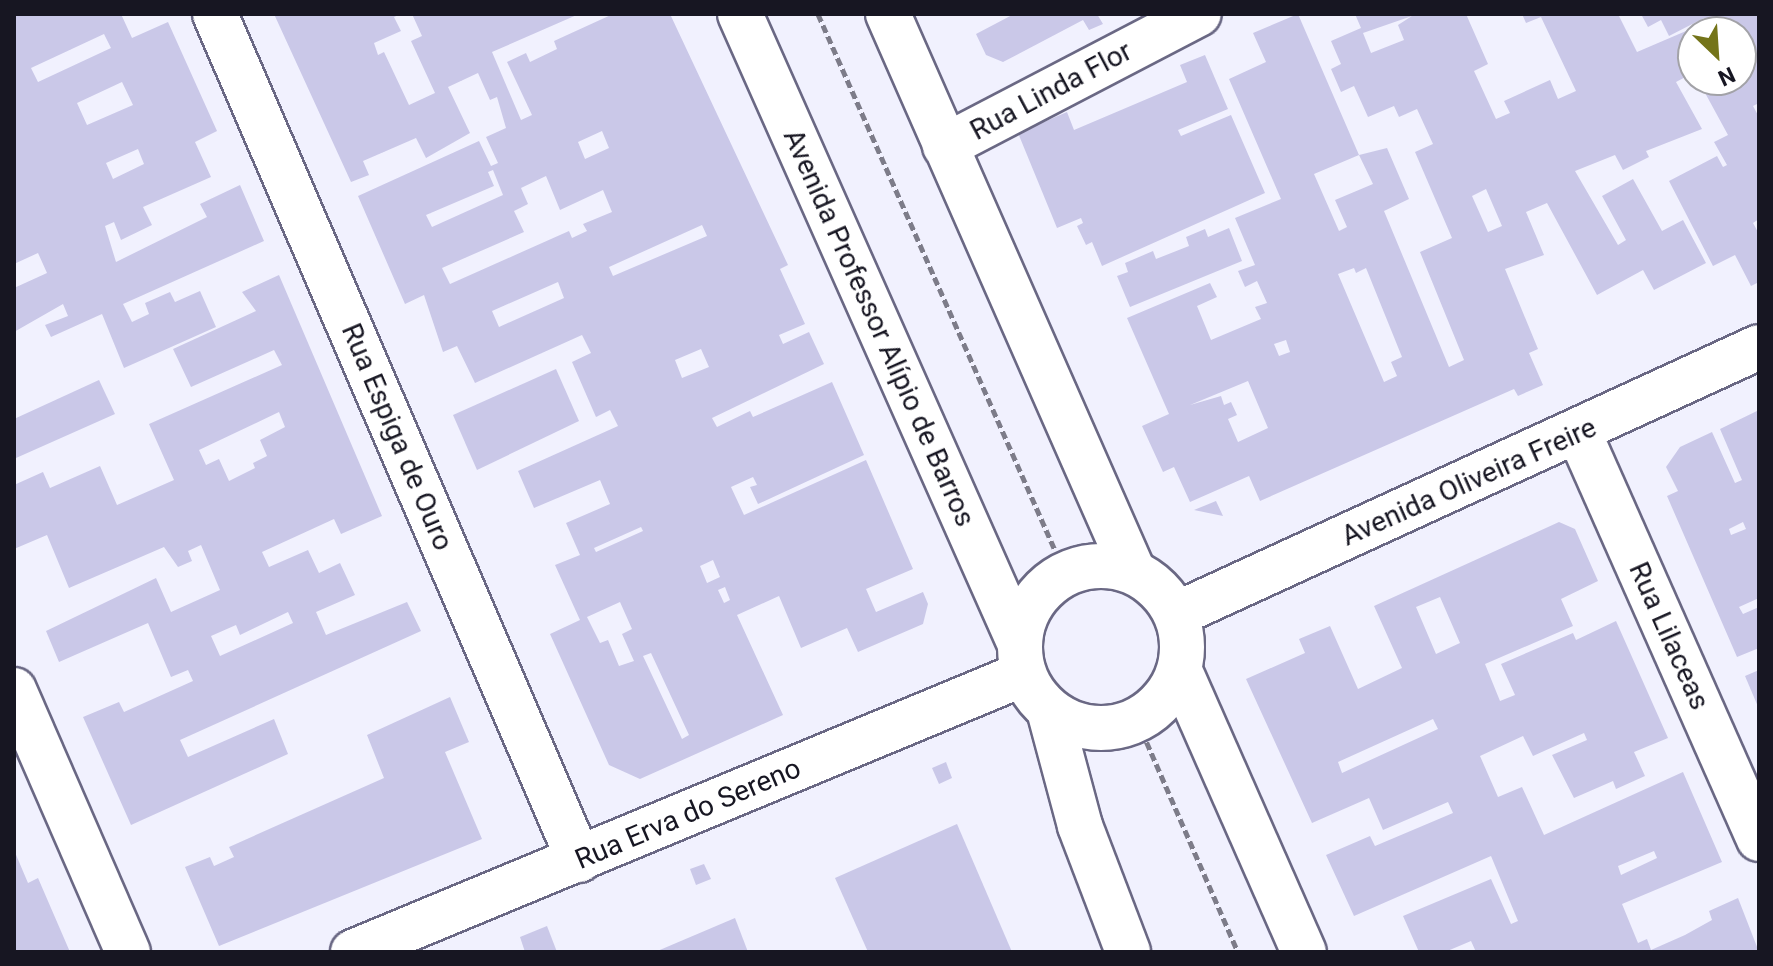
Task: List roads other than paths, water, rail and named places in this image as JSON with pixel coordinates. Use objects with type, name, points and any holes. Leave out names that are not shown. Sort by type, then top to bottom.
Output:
[{"type":"street","name":"Rua Espiga de Ouro","points":[[215,14],[579,860]]},
{"type":"street","name":"Avenida Professor Alípio de Barros","points":[[740,14],[1021,658]]},
{"type":"street","points":[[888,14],[1133,571]]},
{"type":"street","name":"Rua Linda Flor","points":[[945,146],[1199,14]]},
{"type":"street","name":"Avenida Oliveira Freire","points":[[1177,614],[1579,433],[1759,347]]},
{"type":"street","name":"Rua Lilaceas","points":[[1579,433],[1757,828]]},
{"type":"street","points":[[1049,710],[1076,725],[1107,729],[1137,720],[1156,709],[1180,671],[1183,642],[1177,614],[1159,588],[1133,571],[1102,565],[1066,575],[1045,587],[1026,612],[1021,658],[1049,710],[1080,826],[1128,952]]},
{"type":"street","name":"Rua Erva do Sereno","points":[[353,952],[579,860],[1021,658]]},
{"type":"street","points":[[1180,671],[1304,952]]},
{"type":"street","points":[[14,690],[128,952]]}]
